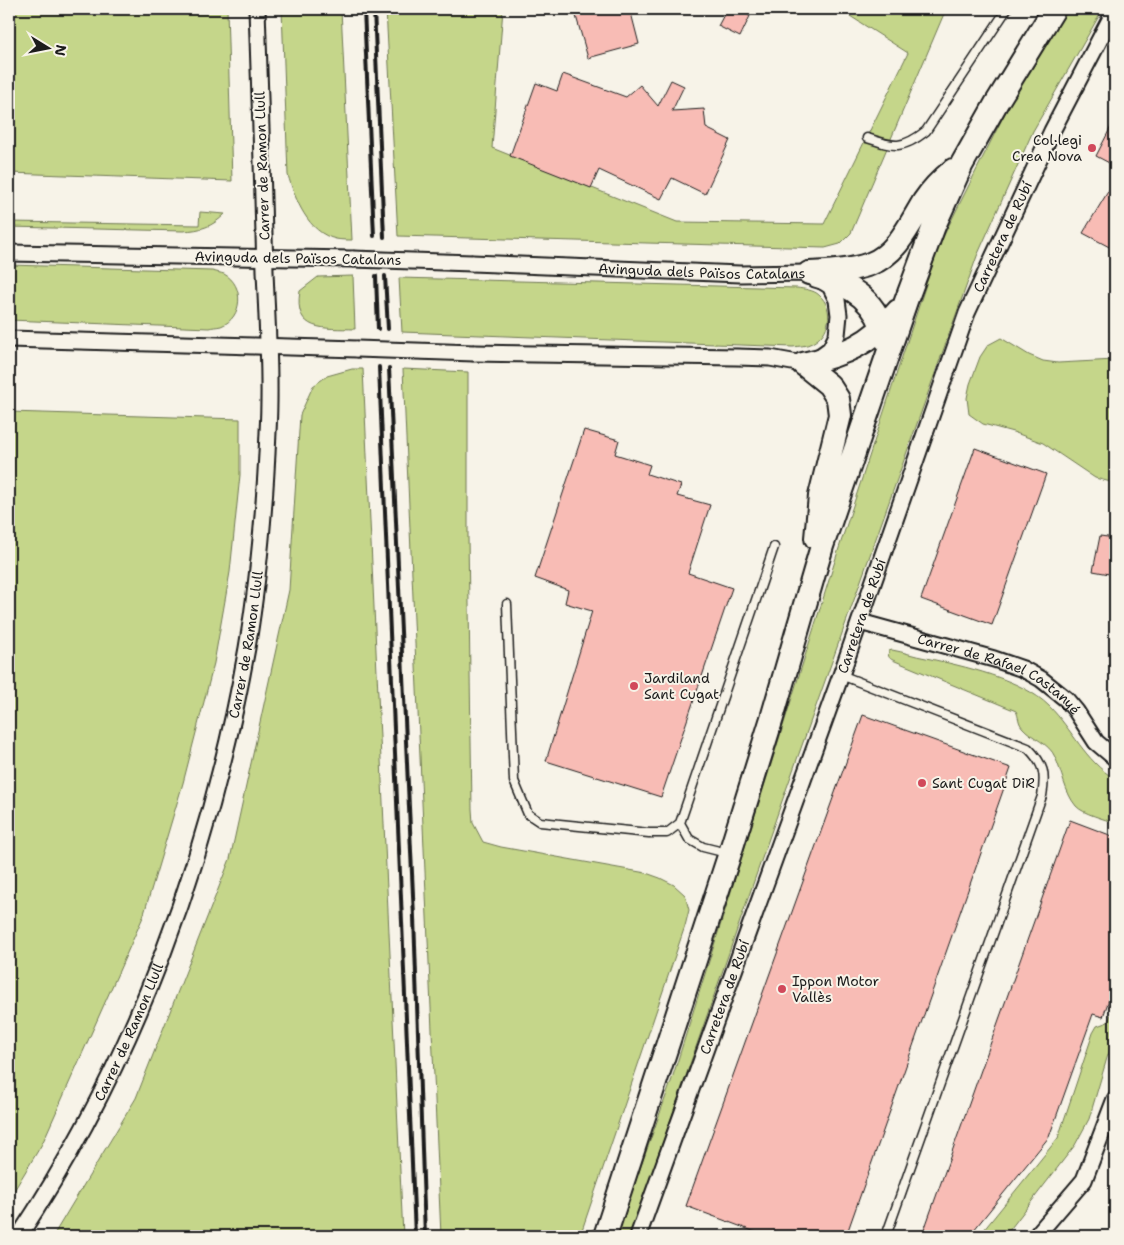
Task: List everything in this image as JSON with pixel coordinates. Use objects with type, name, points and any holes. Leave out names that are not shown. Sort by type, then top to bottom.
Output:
[{"type":"main road","points":[[605,1236],[730,853],[816,568],[906,301],[931,235],[962,164],[1054,9]]},
{"type":"main road","points":[[809,273],[842,270],[871,263],[895,247],[936,186],[962,164]]},
{"type":"main road","points":[[809,273],[852,289],[871,304],[883,328],[887,354]]},
{"type":"main road","points":[[803,364],[832,358],[856,347],[883,328],[906,301]]},
{"type":"main road","points":[[803,364],[829,385],[838,399],[840,415],[820,496],[817,516],[816,568]]},
{"type":"street","name":"Carrer de Ramon Llull","points":[[19,1236],[51,1188],[110,1076],[150,987],[201,841],[223,760],[247,648],[260,548],[268,429],[265,256],[257,9]]},
{"type":"street","name":"Carretera de Rubí","points":[[638,1236],[860,622],[967,313],[1052,131],[1115,10]]},
{"type":"street","name":"Avinguda dels Països Catalans","points":[[9,253],[265,256],[752,275],[809,273],[830,286],[837,300],[839,315],[837,335],[830,348],[819,357],[803,364]]},
{"type":"street","points":[[9,338],[474,354],[770,358],[803,364]]},
{"type":"street","name":"Carrer de Rafael Castanyé","points":[[860,622],[1024,669],[1066,699],[1096,742],[1115,758]]},
{"type":"street","points":[[1036,1236],[1084,1180],[1115,1100]]},
{"type":"lane","points":[[866,138],[895,146],[915,139],[926,130],[1007,9]]},
{"type":"lane","points":[[507,604],[514,781],[528,814],[540,822],[649,833],[667,832],[680,823],[774,547]]},
{"type":"lane","points":[[841,675],[1028,748],[1037,757],[1044,770],[1045,783],[1042,796],[886,1236]]},
{"type":"lane","points":[[680,823],[689,839],[703,847],[730,853]]},
{"type":"green space","points":[[9,9],[227,9],[232,181],[9,173]]},
{"type":"green space","points":[[282,9],[341,9],[352,240],[342,240],[326,236],[310,222],[299,204],[288,175]]},
{"type":"green space","points":[[386,9],[503,9],[492,148],[677,222],[824,224],[908,53],[839,9],[946,9],[851,233],[840,244],[825,248],[398,236]]},
{"type":"green space","points":[[1067,9],[1103,9],[1033,131],[977,256],[781,804],[630,1236],[616,1236],[671,1082],[840,545],[939,245],[1011,101]]},
{"type":"green space","points":[[200,212],[225,214],[206,227],[183,231],[9,227],[9,222],[199,225]]},
{"type":"green space","points":[[9,265],[212,271],[224,274],[231,279],[238,293],[239,301],[234,316],[228,322],[221,326],[209,328],[9,320]]},
{"type":"green space","points":[[353,276],[355,329],[323,328],[306,321],[301,315],[299,305],[300,291],[318,277]]},
{"type":"green space","points":[[399,278],[797,288],[817,293],[824,301],[829,314],[826,328],[818,339],[808,345],[793,347],[402,332]]},
{"type":"green space","points":[[1001,338],[1043,361],[1058,363],[1115,360],[1115,483],[1095,478],[1043,443],[983,424],[969,414],[967,398],[980,357],[988,345]]},
{"type":"green space","points":[[352,369],[363,369],[403,1236],[53,1236],[136,1098],[230,859],[289,590],[300,415],[313,386],[327,376]]},
{"type":"green space","points":[[403,369],[468,372],[468,537],[472,809],[473,823],[483,842],[501,847],[646,873],[674,885],[685,895],[689,910],[580,1236],[441,1236]]},
{"type":"green space","points":[[9,412],[240,419],[240,475],[230,572],[214,663],[183,783],[143,917],[42,1144],[9,1199]]},
{"type":"green space","points":[[892,650],[957,665],[1008,681],[1024,688],[1049,706],[1095,763],[1115,779],[1115,823],[1089,814],[1076,806],[1069,795],[1052,752],[1023,728],[1016,711],[893,660],[888,655],[889,651]]},
{"type":"green space","points":[[1115,1004],[1115,1038],[1107,1058],[1089,1119],[1075,1145],[1005,1236],[979,1236],[1058,1138],[1093,1033],[1097,1026],[1108,1022]]},
{"type":"building","points":[[574,9],[630,9],[639,44],[588,58]]},
{"type":"building","points":[[727,9],[735,9],[750,16],[740,37],[718,26]]},
{"type":"building","points":[[563,74],[626,97],[640,85],[658,106],[671,80],[684,86],[672,111],[704,109],[706,128],[730,140],[705,194],[672,178],[661,199],[599,170],[591,188],[510,156],[536,83],[557,91]]},
{"type":"building","points":[[1115,119],[1115,166],[1096,156]]},
{"type":"building","name":"Col·legi Crea Nova","points":[[1115,180],[1115,250],[1083,233]]},
{"type":"building","name":"Jardiland Sant Cugat","points":[[584,430],[619,440],[615,454],[650,465],[647,474],[681,485],[677,496],[710,505],[688,573],[732,588],[661,797],[546,761],[592,611],[565,603],[568,590],[535,578]]},
{"type":"building","points":[[975,448],[1046,474],[992,625],[921,599]]},
{"type":"building","points":[[1100,536],[1115,538],[1115,575],[1093,571]]},
{"type":"building","points":[[863,715],[1011,768],[846,1236],[766,1236],[686,1206]]},
{"type":"building","points":[[1070,820],[1115,837],[1115,982],[1103,1017],[1093,1014],[1049,1137],[969,1236],[922,1236]]},
{"type":"railway","points":[[364,9],[374,236]]},
{"type":"railway","points":[[374,9],[384,237]]},
{"type":"railway","points":[[376,276],[378,329]]},
{"type":"railway","points":[[385,276],[388,329]]},
{"type":"railway","points":[[379,367],[415,1236]]},
{"type":"railway","points":[[389,368],[414,917],[425,1236]]},
{"type":"place","name":"Col·legi Crea Nova","points":[[1092,148]]},
{"type":"place","name":"Jardiland Sant Cugat","points":[[634,686]]},
{"type":"place","name":"Sant Cugat DiR","points":[[922,783]]},
{"type":"place","name":"Ippon Motor Vallès","points":[[782,989]]}]
